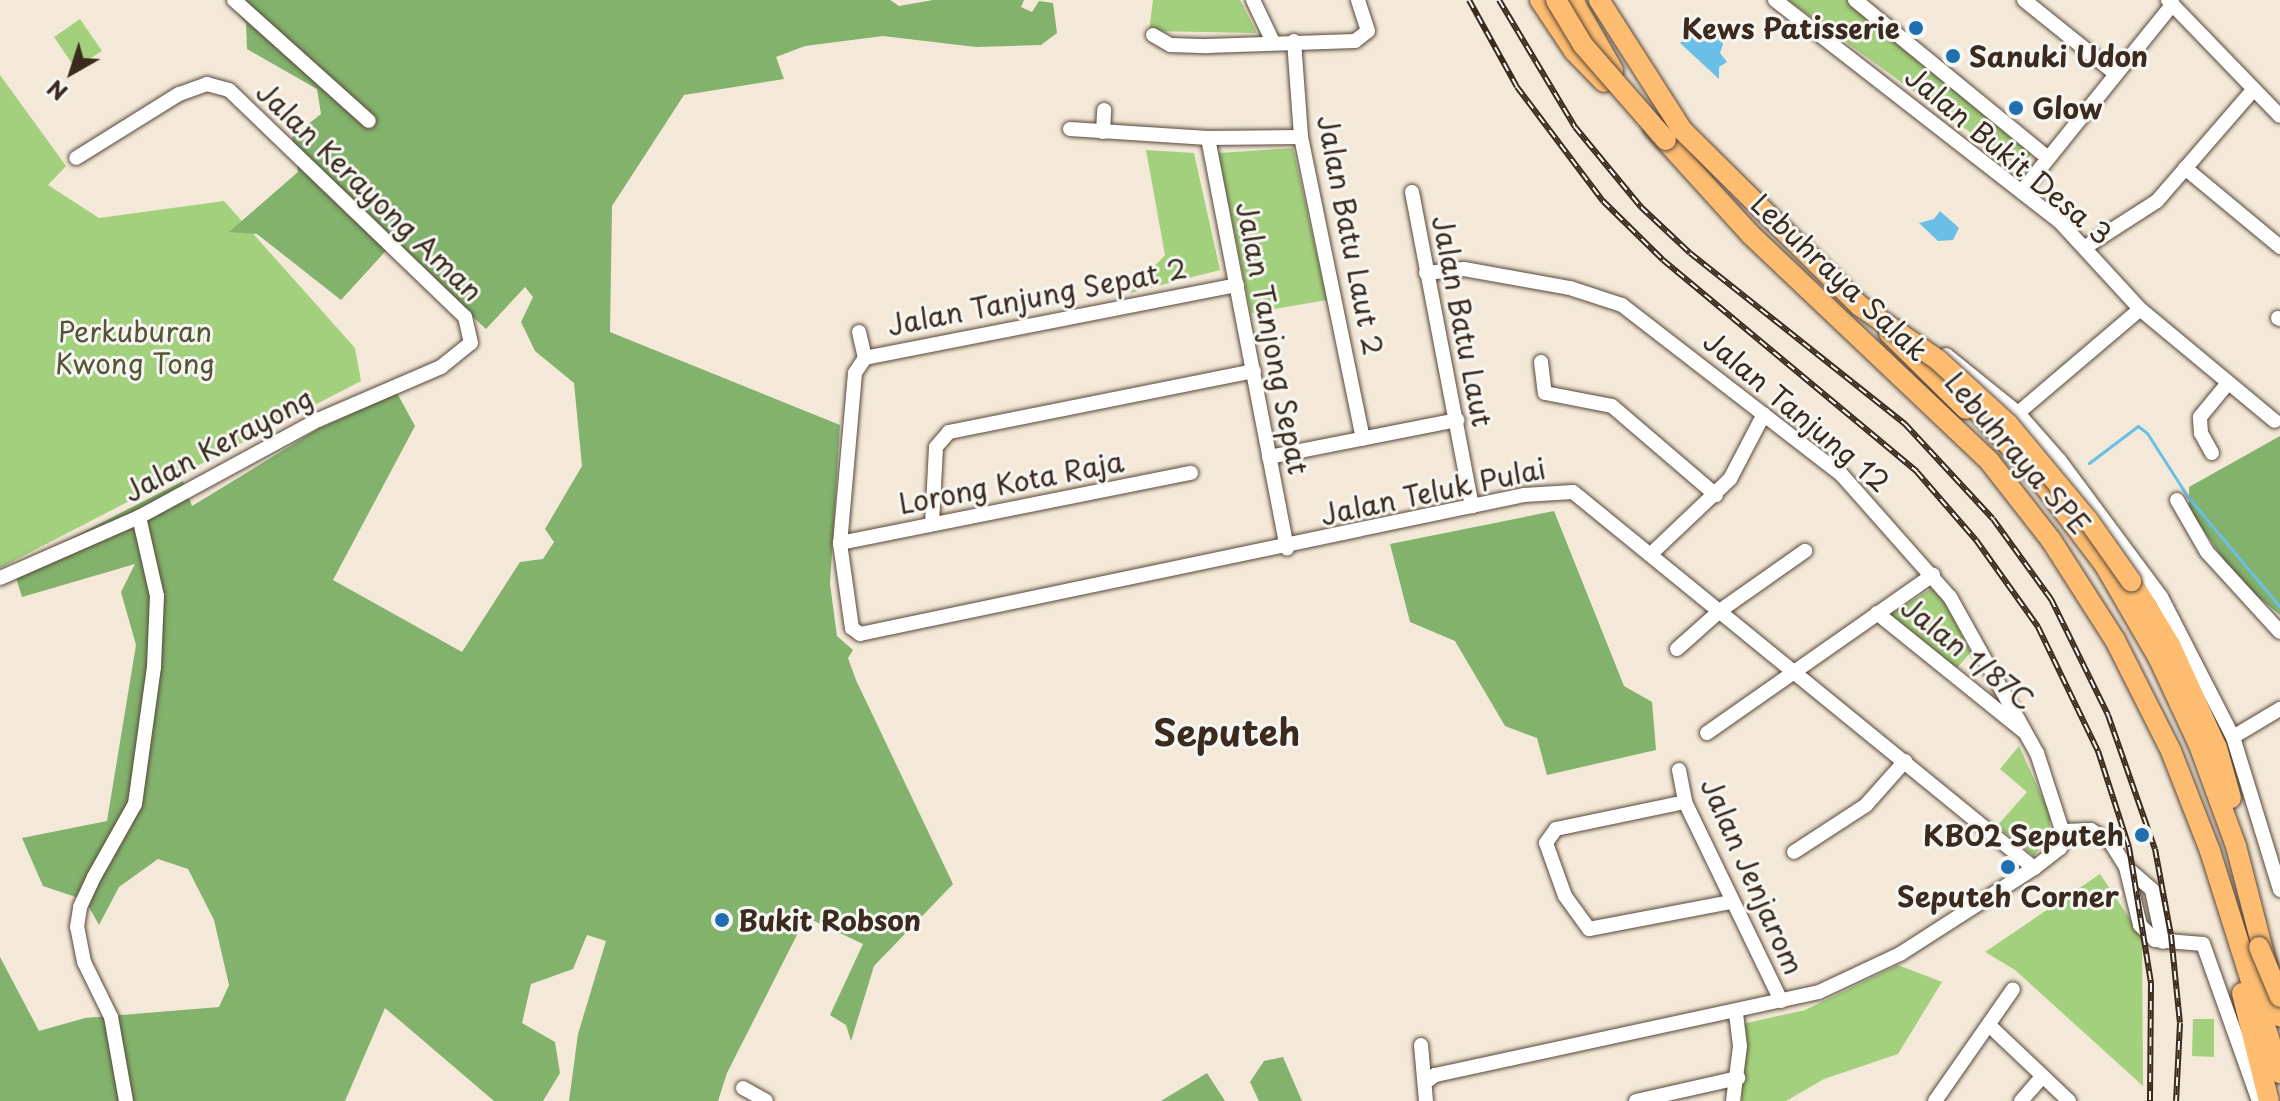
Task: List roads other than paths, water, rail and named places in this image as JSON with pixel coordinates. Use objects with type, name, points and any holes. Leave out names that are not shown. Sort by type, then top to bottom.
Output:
[{"type":"highway","points":[[1540,0],[1574,51],[1668,146]]},
{"type":"highway","points":[[1556,0],[1583,45],[1668,146]]},
{"type":"highway","name":"Lebuhraya SPE","points":[[1575,0],[1601,49],[1668,146],[1963,426],[2072,558],[2163,709],[2280,1032]]},
{"type":"highway","name":"Lebuhraya SPE","points":[[1597,0],[1682,130],[1983,427],[2083,551],[2130,627],[2205,773],[2257,943],[2280,997]]},
{"type":"highway","name":"Lebuhraya Salak","points":[[1597,0],[1686,134],[1770,222],[1884,319],[2001,434],[2104,564],[2158,657],[2199,745],[2257,925]]},
{"type":"highway","name":"Lebuhraya Salak","points":[[1668,146],[1750,234],[1990,462],[2051,540],[2115,640],[2171,751],[2224,899],[2280,1073]]},
{"type":"highway","points":[[1860,306],[1938,360],[2008,424],[2131,581],[2170,645],[2217,748],[2278,972]]},
{"type":"highway","points":[[2104,564],[2170,645]]},
{"type":"highway","points":[[2224,899],[2251,1042],[2269,1101]]},
{"type":"highway","points":[[2257,925],[2278,972]]},
{"type":"highway","points":[[2257,925],[2280,1016]]},
{"type":"street","points":[[234,0],[369,121]]},
{"type":"street","points":[[1253,0],[1273,42]]},
{"type":"street","points":[[1153,35],[1170,45],[1355,41],[1368,31],[1358,0]]},
{"type":"street","name":"Jalan Bukit Desa 3","points":[[1775,0],[2022,191],[2087,246],[2140,309],[2275,421]]},
{"type":"street","points":[[1855,0],[2048,158]]},
{"type":"street","points":[[2024,0],[2116,74]]},
{"type":"street","points":[[2022,191],[2170,2],[2280,116]]},
{"type":"street","name":"Jalan Batu Laut 2","points":[[1294,41],[1301,137],[1363,439]]},
{"type":"street","name":"Jalan Kerayong Aman","points":[[76,158],[138,116],[207,84],[229,90],[465,317],[471,343],[460,356]]},
{"type":"street","points":[[2087,246],[2157,201],[2254,89]]},
{"type":"street","points":[[1103,132],[1104,110]]},
{"type":"street","points":[[1070,129],[1208,138],[1301,137]]},
{"type":"street","name":"Jalan Tanjong Sepat","points":[[1208,138],[1287,548]]},
{"type":"street","points":[[2185,168],[2280,247]]},
{"type":"street","name":"Jalan Batu Laut","points":[[1412,192],[1472,506]]},
{"type":"street","name":"Jalan Tanjung 12","points":[[1426,273],[1464,269],[1570,288],[1622,305],[1852,485],[1933,575],[1982,650],[2026,733],[2064,831]]},
{"type":"street","name":"Jalan Tanjung Sepat 2","points":[[840,543],[855,373],[865,358],[1237,285]]},
{"type":"street","points":[[2018,413],[2140,309]]},
{"type":"street","points":[[1884,319],[1932,344],[2018,413],[2110,523],[2161,597],[2233,737],[2280,890]]},
{"type":"street","points":[[859,332],[865,358]]},
{"type":"street","name":"Jalan Kerayong","points":[[0,578],[139,517],[318,420],[460,356]]},
{"type":"street","points":[[1541,362],[1547,395],[1589,398],[1612,406],[1716,495]]},
{"type":"street","points":[[932,524],[936,447],[949,432],[1254,371]]},
{"type":"street","points":[[2212,453],[2201,433],[2200,417],[2228,383]]},
{"type":"street","points":[[1652,553],[1716,495],[1764,414]]},
{"type":"street","points":[[1269,457],[1457,420]]},
{"type":"street","name":"Lorong Kota Raja","points":[[840,543],[1191,473]]},
{"type":"street","name":"Jalan Teluk Pulai","points":[[840,543],[849,623],[860,634],[1287,548],[1472,506],[1559,490],[1573,492],[1652,553],[2034,868]]},
{"type":"street","points":[[2177,500],[2207,552],[2280,632]]},
{"type":"street","points":[[126,1101],[111,1017],[84,962],[77,927],[80,907],[131,818],[138,790],[157,607],[154,569],[139,517]]},
{"type":"street","points":[[1677,649],[1721,610],[1805,551]]},
{"type":"street","points":[[1707,733],[1933,575]]},
{"type":"street","name":"Jalan 1/87C","points":[[1877,613],[2026,733]]},
{"type":"street","points":[[2233,737],[2280,709]]},
{"type":"street","points":[[1794,852],[1866,805],[1905,761]]},
{"type":"street","name":"Jalan Jenjarom","points":[[1679,770],[1685,802],[1781,1001]]},
{"type":"street","points":[[1685,802],[1556,829],[1546,843],[1565,896],[1589,929],[1731,902]]},
{"type":"street","points":[[1426,1082],[1435,1075],[1736,1013],[1781,1001],[1873,968],[2034,868],[2060,848],[2064,831],[2102,835],[2126,867],[2152,890],[2163,942],[2203,944],[2259,1101]]},
{"type":"street","points":[[1935,1101],[2013,989]]},
{"type":"street","points":[[1733,1101],[1738,1078],[1736,1013]]},
{"type":"street","points":[[1990,1026],[2069,1101]]},
{"type":"street","points":[[1421,1045],[1426,1101]]},
{"type":"street","points":[[2021,1101],[2043,1076]]},
{"type":"street","points":[[1636,1101],[1738,1078]]},
{"type":"street","points":[[743,1088],[766,1101]]},
{"type":"water","points":[[1717,31],[1723,44],[1720,53],[1727,62],[1719,67],[1719,79],[1680,43],[1693,33],[1709,37]]},
{"type":"water","points":[[1940,211],[1959,228],[1953,240],[1938,241],[1919,223],[1934,219]]},
{"type":"waterway","points":[[2089,463],[2138,426],[2147,433],[2188,497],[2280,607]]},
{"type":"railway","points":[[1469,0],[1517,87],[1603,201],[1663,260],[1917,472],[1976,540],[2038,627],[2098,751],[2129,847],[2151,983],[2150,1101]]},
{"type":"railway","points":[[1499,0],[1575,127],[1641,207],[1690,253],[1905,424],[1993,519],[2051,599],[2108,715],[2155,849],[2171,935],[2180,1023],[2176,1101]]},
{"type":"place","name":"Kews Patisserie","points":[[1916,28]]},
{"type":"place","name":"Sanuki Udon","points":[[1953,56]]},
{"type":"place","name":"Glow","points":[[2016,108]]},
{"type":"place","name":"KB02 Seputeh","points":[[2142,835]]},
{"type":"place","name":"Seputeh Corner","points":[[2008,867]]},
{"type":"place","name":"Bukit Robson","points":[[722,920]]},
{"type":"district","name":"Seputeh","points":[[1227,732]]},
{"type":"park label","name":"Perkuburan Kwong Tong","points":[[135,347]]}]
